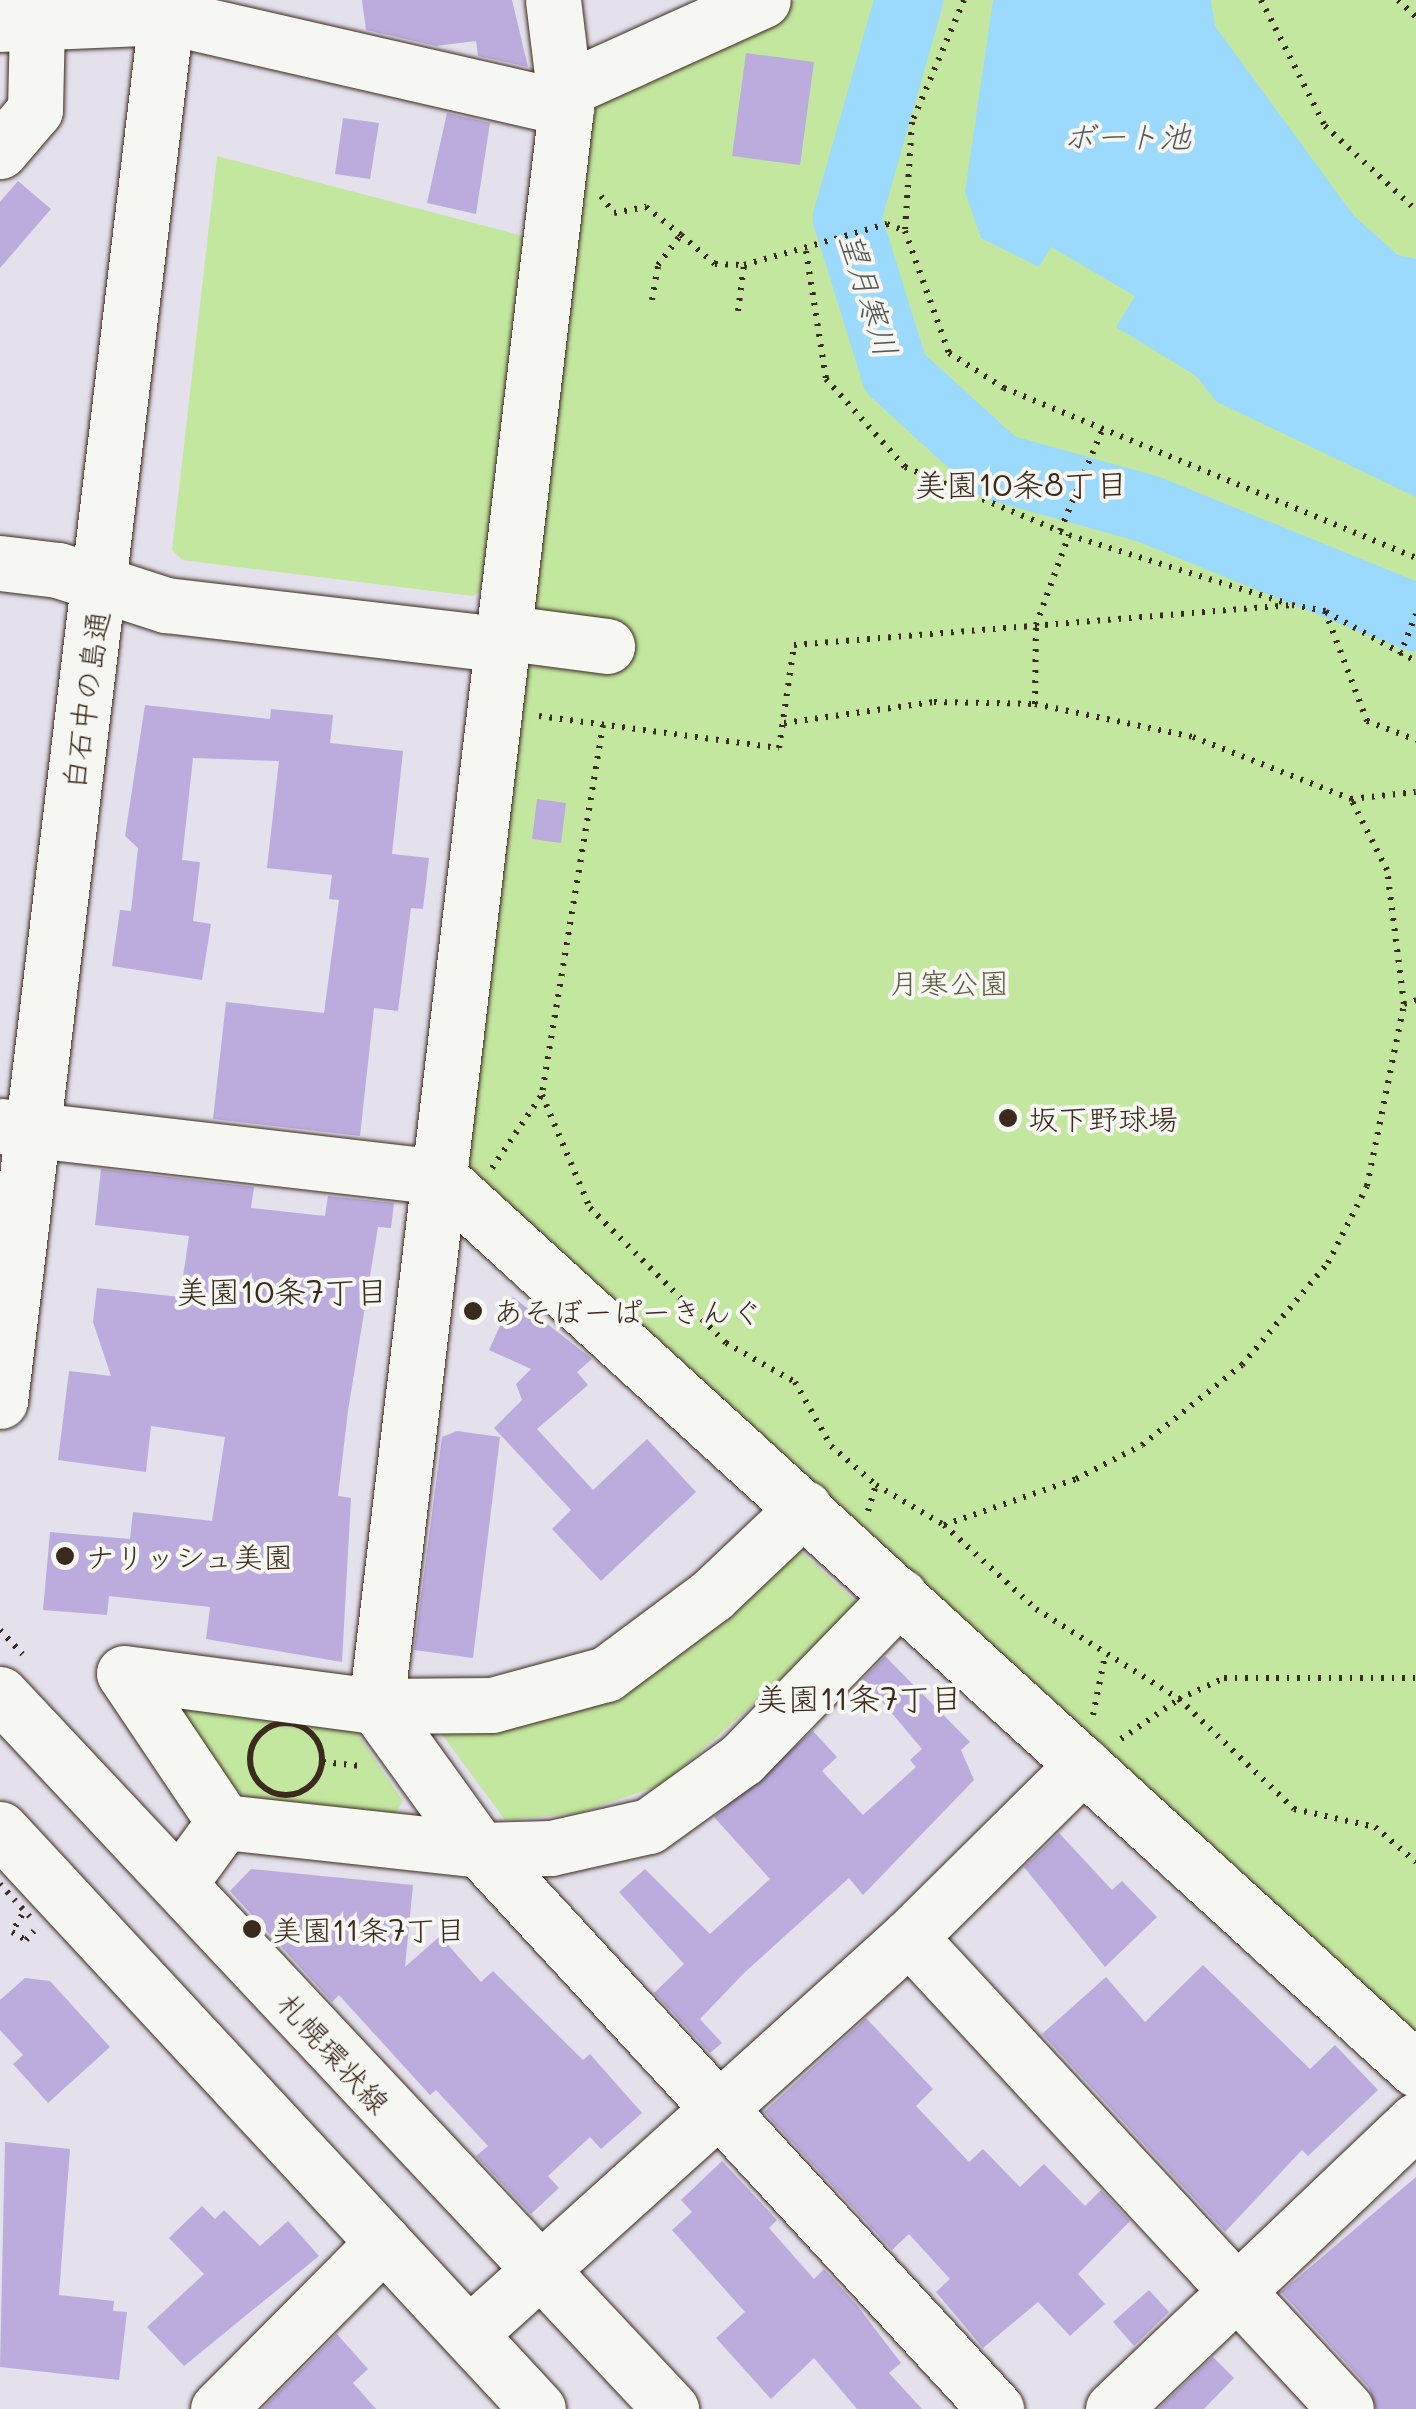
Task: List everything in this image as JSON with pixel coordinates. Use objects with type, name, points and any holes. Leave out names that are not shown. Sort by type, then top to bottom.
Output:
[{"type":"street","points":[[553,0],[565,99],[498,710],[455,1188],[376,1706],[480,1850],[996,2409]]},
{"type":"street","points":[[0,151],[36,110],[19,23],[168,9],[565,99],[764,0]]},
{"type":"street","name":"白石中の島通","points":[[0,1400],[14,1128],[100,586],[168,9]]},
{"type":"street","points":[[0,563],[166,605],[607,646]]},
{"type":"street","points":[[14,1128],[455,1188],[1416,2069]]},
{"type":"street","points":[[804,1508],[712,1595],[606,1674],[492,1705],[376,1706],[124,1673],[224,1822],[480,1850],[551,1848],[649,1826],[742,1758],[900,1596]]},
{"type":"street","name":"札幌環状線","points":[[0,1694],[181,1880],[378,2104],[545,2269],[672,2409]]},
{"type":"street","points":[[469,2334],[908,1937],[1082,1765]]},
{"type":"street","points":[[181,1880],[224,1822]]},
{"type":"street","points":[[0,1829],[538,2409]]},
{"type":"street","points":[[908,1937],[1346,2409]]},
{"type":"street","points":[[1113,2409],[1416,2120]]},
{"type":"street","points":[[218,2409],[384,2242]]},
{"type":"path","points":[[964,0],[912,122],[906,231],[949,353],[1103,428],[1416,558]]},
{"type":"path","points":[[1262,0],[1325,126],[1416,210]]},
{"type":"path","points":[[1398,0],[1416,17]]},
{"type":"path","points":[[592,186],[614,213],[646,207],[715,264],[744,265],[806,251],[830,237],[887,224],[906,231]]},
{"type":"path","points":[[652,300],[658,265],[681,235]]},
{"type":"path","points":[[806,251],[826,378],[905,467],[1068,535],[1292,605],[1324,611],[1416,661]]},
{"type":"path","points":[[738,311],[744,265]]},
{"type":"path","points":[[1060,531],[1103,428]]},
{"type":"path","points":[[1035,704],[1036,625],[1068,535]]},
{"type":"path","points":[[498,710],[779,748],[794,645],[1292,605]]},
{"type":"path","points":[[1324,611],[1367,722],[1416,740]]},
{"type":"path","points":[[1400,655],[1416,614]]},
{"type":"path","points":[[784,723],[934,702],[1035,704],[1177,732],[1350,800],[1416,792]]},
{"type":"path","points":[[602,725],[542,1095],[590,1208],[655,1280],[726,1343],[796,1382],[831,1446],[876,1485],[944,1525],[1036,1610],[1179,1700],[1294,1809],[1375,1828],[1416,1863]]},
{"type":"path","points":[[944,1525],[1076,1480],[1142,1444],[1284,1319],[1367,1186],[1404,1004],[1387,870],[1350,800]]},
{"type":"path","points":[[1404,1004],[1416,1000]]},
{"type":"path","points":[[455,1188],[542,1095]]},
{"type":"path","points":[[1082,1765],[1179,1700],[1224,1678],[1416,1678]]},
{"type":"path","points":[[283,1723],[307,1729],[321,1749],[320,1772],[295,1794],[263,1786],[252,1767],[254,1744],[283,1723]]},
{"type":"path","points":[[0,1884],[31,1918]]},
{"type":"green space","name":"月寒公園","points":[[796,0],[1416,0],[1416,2035],[459,1166],[570,159],[596,97]]},
{"type":"green space","points":[[217,156],[531,238],[483,588],[473,596],[182,560],[172,550]]},
{"type":"green space","points":[[786,1538],[862,1607],[664,1784],[579,1813],[505,1820],[435,1725],[547,1715]]},
{"type":"green space","points":[[180,1706],[344,1714],[403,1801],[388,1826],[254,1806],[209,1763]]},
{"type":"water","name":"ボート池","points":[[993,0],[1211,0],[1215,26],[1354,216],[1398,255],[1416,259],[1416,497],[1217,402],[1196,376],[1116,327],[1135,296],[1051,247],[1039,267],[981,238],[965,192]]},
{"type":"building","points":[[362,0],[512,0],[528,67],[478,56],[476,41],[436,46],[366,30]]},
{"type":"building","points":[[746,53],[814,62],[800,165],[732,156]]},
{"type":"building","points":[[447,113],[490,123],[476,214],[427,203]]},
{"type":"building","points":[[343,118],[379,123],[370,179],[335,174]]},
{"type":"building","points":[[18,181],[51,209],[0,268],[0,202]]},
{"type":"building","points":[[145,705],[270,719],[271,709],[333,715],[330,743],[403,751],[392,854],[429,858],[423,909],[411,908],[398,1011],[374,1008],[360,1136],[213,1119],[226,1002],[324,1013],[339,900],[329,899],[332,875],[267,868],[279,761],[193,758],[182,860],[200,862],[193,921],[211,924],[202,980],[112,966],[120,910],[131,911],[138,848],[125,836]]},
{"type":"building","points":[[537,799],[566,803],[561,843],[532,839]]},
{"type":"building","points":[[101,1169],[254,1187],[251,1208],[325,1216],[328,1196],[394,1203],[391,1228],[378,1227],[338,1496],[351,1498],[342,1662],[206,1639],[210,1607],[109,1596],[107,1615],[43,1610],[50,1532],[130,1539],[133,1512],[212,1521],[225,1437],[151,1426],[146,1472],[58,1460],[69,1371],[111,1376],[93,1322],[97,1288],[180,1297],[189,1236],[95,1225]]},
{"type":"building","points":[[513,1297],[592,1359],[577,1372],[588,1385],[537,1429],[593,1490],[647,1439],[696,1492],[601,1581],[552,1529],[571,1510],[494,1428],[522,1400],[516,1384],[531,1369],[489,1350]]},
{"type":"building","points":[[457,1431],[500,1437],[473,1658],[414,1650],[442,1437]]},
{"type":"building","points":[[885,1656],[970,1742],[961,1750],[974,1780],[863,1895],[849,1878],[744,1973],[700,2019],[722,2043],[710,2053],[654,1993],[684,1964],[619,1892],[645,1869],[710,1934],[770,1879],[714,1817],[813,1731],[837,1757],[822,1771],[863,1815],[916,1767],[910,1760],[922,1749],[863,1679]]},
{"type":"building","points":[[1059,1833],[1112,1890],[1122,1881],[1157,1917],[1105,1967],[1024,1867]]},
{"type":"building","points":[[251,1869],[413,1885],[405,1967],[440,1936],[481,1982],[493,1971],[583,2060],[590,2054],[642,2113],[601,2149],[590,2137],[548,2176],[559,2188],[531,2214],[476,2156],[488,2146],[436,2090],[430,2095],[339,1995],[332,2002],[230,1891]]},
{"type":"building","points":[[1203,1965],[1310,2069],[1335,2045],[1378,2090],[1308,2156],[1302,2150],[1225,2232],[1042,2034],[1106,1977],[1145,2022]]},
{"type":"building","points":[[25,1978],[50,1981],[110,2047],[48,2103],[13,2064],[23,2055],[0,2030],[0,2000]]},
{"type":"building","points":[[866,2018],[933,2089],[916,2106],[969,2162],[983,2149],[1020,2187],[1044,2164],[1085,2206],[1101,2190],[1130,2221],[1078,2274],[1105,2304],[1070,2336],[1038,2302],[983,2348],[936,2292],[950,2279],[909,2234],[892,2250],[764,2112]]},
{"type":"building","points":[[5,2142],[70,2149],[59,2295],[114,2301],[113,2311],[127,2312],[119,2380],[0,2367]]},
{"type":"building","points":[[722,2161],[777,2220],[769,2228],[814,2279],[824,2269],[856,2304],[901,2363],[889,2373],[922,2409],[857,2409],[814,2358],[771,2399],[716,2338],[745,2312],[672,2230],[692,2212],[681,2200]]},
{"type":"building","points":[[1416,2177],[1416,2409],[1376,2409],[1369,2388],[1281,2292]]},
{"type":"building","points":[[202,2206],[215,2219],[224,2210],[260,2246],[288,2221],[319,2256],[184,2366],[147,2327],[204,2274],[169,2238]]},
{"type":"building","points":[[1149,2290],[1169,2312],[1134,2346],[1113,2322]]},
{"type":"building","points":[[337,2334],[368,2369],[353,2383],[376,2409],[262,2409]]},
{"type":"building","points":[[1213,2357],[1234,2378],[1204,2409],[1158,2409]]},
{"type":"waterway","name":"望月寒川","points":[[909,0],[847,218],[895,373],[998,467],[1148,509],[1416,618]]},
{"type":"place","name":"坂下野球場","points":[[1008,1118]]},
{"type":"place","name":"あそぼーぱーきんぐ","points":[[473,1311]]},
{"type":"place","name":"ナリッシュ美園","points":[[65,1556]]},
{"type":"place","name":"美園11条7丁目","points":[[252,1929]]},
{"type":"district","name":"美園10条8丁目","points":[[1021,483]]},
{"type":"district","name":"美園10条7丁目","points":[[282,1290]]},
{"type":"district","name":"美園11条7丁目","points":[[859,1697]]}]
